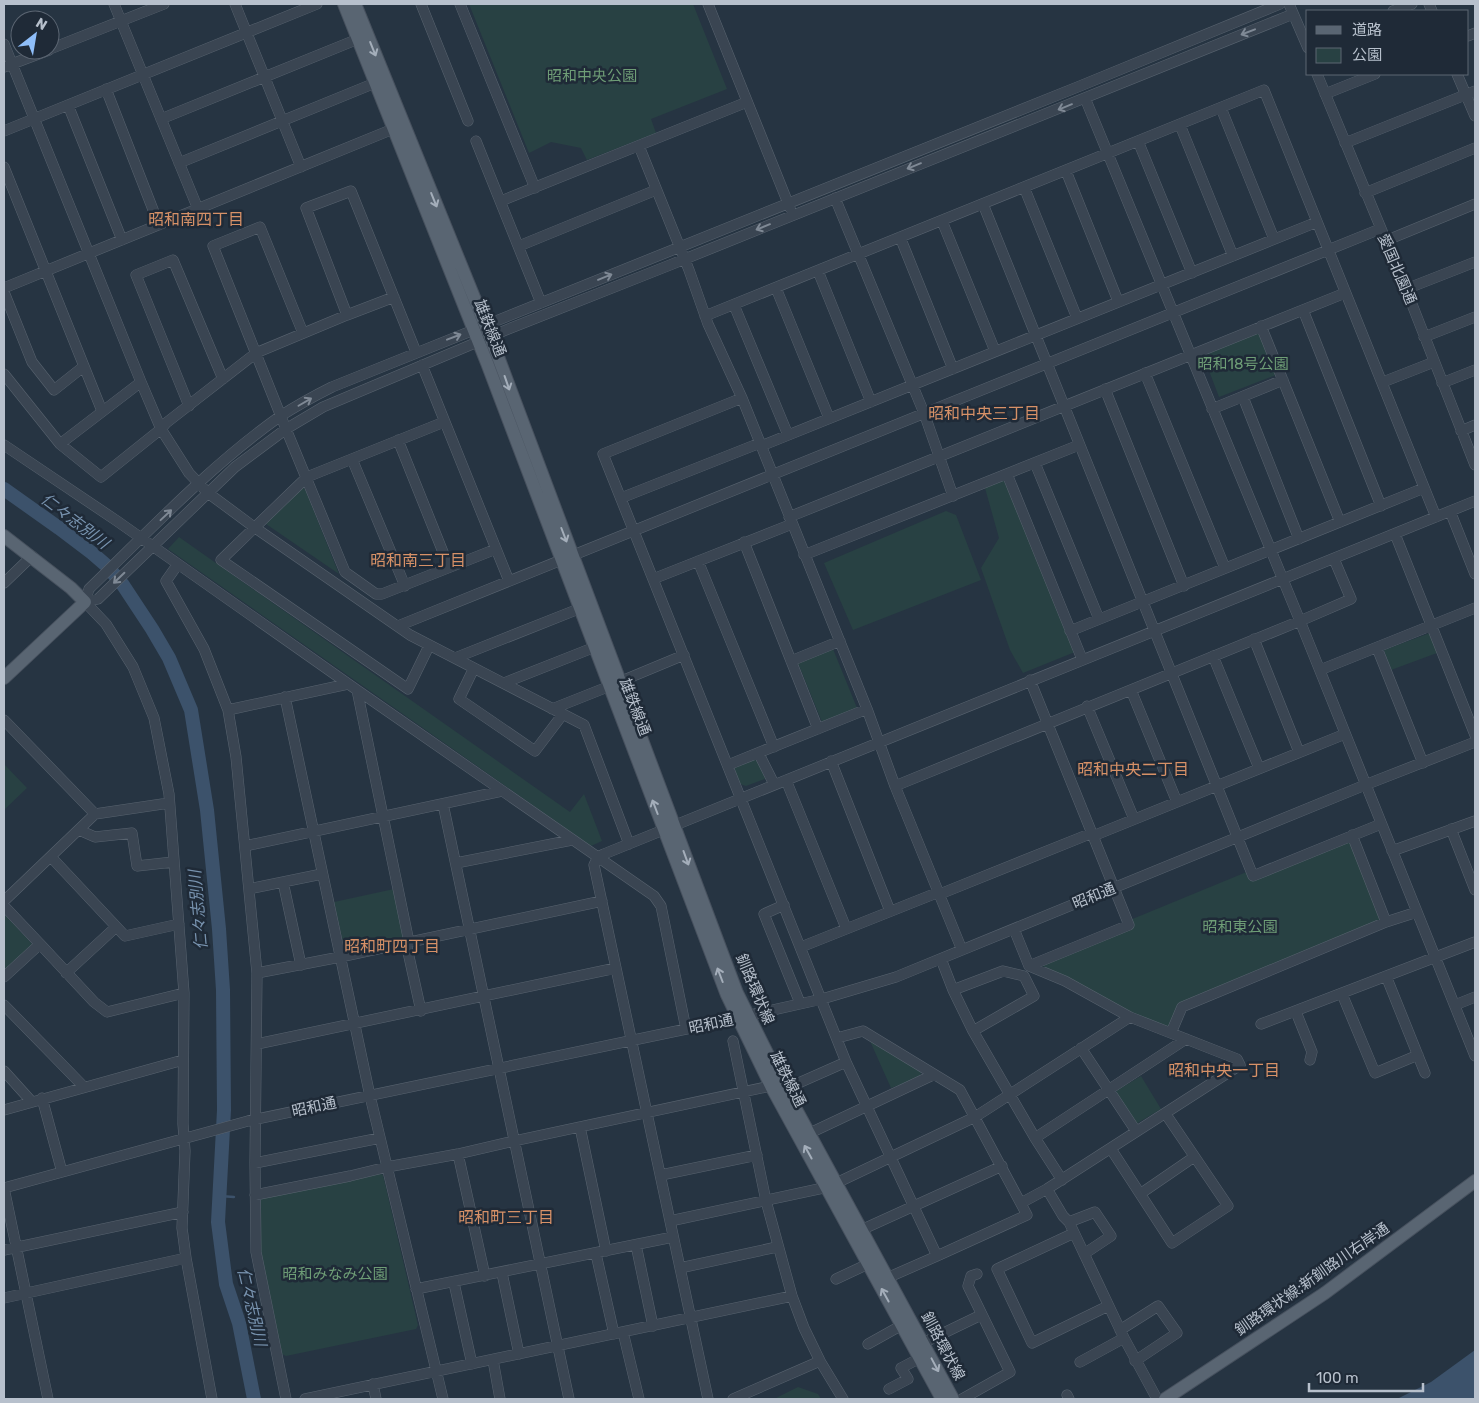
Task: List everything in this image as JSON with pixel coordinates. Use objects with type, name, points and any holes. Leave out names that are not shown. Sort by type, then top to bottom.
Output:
[{"type":"main road","name":"雄鉄線通","points":[[344,4],[394,129],[482,333]]},
{"type":"main road","name":"雄鉄線通","points":[[355,4],[482,333],[668,827],[727,995],[743,1017],[771,1086],[832,1185],[868,1264],[942,1399]]},
{"type":"main road","points":[[4,536],[32,556],[85,602],[4,678]]},
{"type":"main road","name":"雄鉄線通","points":[[567,558],[581,608],[595,647],[614,684]]},
{"type":"main road","name":"釧路環状線","points":[[743,1017],[810,1132],[832,1185],[861,1230],[953,1399]]},
{"type":"main road","name":"釧路環状線;新釧路川右岸通","points":[[1165,1399],[1324,1293],[1475,1181]]},
{"type":"street","points":[[114,4],[198,209]]},
{"type":"street","points":[[60,46],[164,4]]},
{"type":"street","points":[[235,4],[301,167]]},
{"type":"street","points":[[4,131],[317,4]]},
{"type":"street","points":[[421,4],[468,121]]},
{"type":"street","points":[[460,4],[535,188]]},
{"type":"street","points":[[708,4],[792,216]]},
{"type":"street","points":[[85,602],[98,599],[235,466],[286,430],[323,407],[422,365],[541,303],[1280,4]]},
{"type":"street","points":[[1289,4],[1306,43]]},
{"type":"street","points":[[1396,10],[1412,4]]},
{"type":"street","points":[[85,602],[89,590],[238,448],[280,416],[332,387],[416,352],[482,333],[684,259],[1293,14]]},
{"type":"street","points":[[161,119],[358,39]]},
{"type":"street","points":[[4,44],[8,66],[34,119],[161,429],[189,472],[208,493],[254,527],[398,626],[430,646],[584,725],[629,844]]},
{"type":"street","points":[[8,66],[23,60]]},
{"type":"street","name":"愛国北園通","points":[[1318,75],[1380,230],[1406,289],[1475,465]]},
{"type":"street","points":[[1325,94],[1372,75]]},
{"type":"street","points":[[1458,75],[1471,93],[1475,116]]},
{"type":"street","points":[[179,163],[375,82]]},
{"type":"street","points":[[106,89],[159,225]]},
{"type":"street","points":[[706,316],[1264,90],[1436,517]]},
{"type":"street","points":[[1345,143],[1471,93]]},
{"type":"street","points":[[1085,98],[1162,284],[1189,356],[1283,579],[1475,1056]]},
{"type":"street","points":[[501,202],[747,102]]},
{"type":"street","points":[[68,106],[122,240]]},
{"type":"street","points":[[1221,108],[1274,239]]},
{"type":"street","points":[[1180,125],[1232,256]]},
{"type":"street","points":[[4,288],[394,129]]},
{"type":"street","points":[[476,141],[541,303]]},
{"type":"street","points":[[1138,142],[1192,273]]},
{"type":"street","points":[[639,146],[706,316],[742,398],[840,641],[880,742],[895,786],[962,950]]},
{"type":"street","points":[[1365,192],[1475,148]]},
{"type":"street","points":[[4,167],[102,412]]},
{"type":"street","points":[[1066,171],[1118,301]]},
{"type":"street","points":[[1024,187],[1077,318]]},
{"type":"street","points":[[519,246],[656,190]]},
{"type":"street","points":[[347,314],[306,208],[350,191],[416,352]]},
{"type":"street","points":[[835,198],[924,413],[954,496]]},
{"type":"street","points":[[983,204],[1253,876],[1381,824]]},
{"type":"street","points":[[1385,241],[1475,204]]},
{"type":"street","points":[[942,221],[994,351]]},
{"type":"street","points":[[621,498],[788,435],[1317,222]]},
{"type":"street","points":[[302,333],[260,227],[213,246],[280,416],[346,572],[376,594],[382,594],[496,549]]},
{"type":"street","points":[[398,626],[1380,230]]},
{"type":"street","points":[[900,237],[953,368]]},
{"type":"street","points":[[189,406],[136,275],[173,260],[223,379]]},
{"type":"street","points":[[1406,289],[1475,262]]},
{"type":"street","points":[[818,271],[871,402]]},
{"type":"street","points":[[776,288],[829,418]]},
{"type":"street","points":[[4,292],[32,362],[54,390],[83,367]]},
{"type":"street","points":[[653,579],[744,542],[939,456],[1345,292]]},
{"type":"street","points":[[4,374],[60,444],[101,477],[166,423],[256,353],[347,314],[394,297]]},
{"type":"street","points":[[734,305],[788,435]]},
{"type":"street","points":[[1303,310],[1381,506]]},
{"type":"street","points":[[1424,337],[1475,317]]},
{"type":"street","points":[[1261,326],[1340,522]]},
{"type":"street","points":[[1383,382],[1434,362]]},
{"type":"street","points":[[422,365],[509,581]]},
{"type":"street","points":[[1442,384],[1475,370]]},
{"type":"street","points":[[1146,372],[1226,568]]},
{"type":"street","points":[[1212,409],[1283,380]]},
{"type":"street","points":[[60,444],[141,382]]},
{"type":"street","points":[[1105,389],[1184,586]]},
{"type":"street","points":[[1243,397],[1299,539]]},
{"type":"street","points":[[742,398],[603,454],[802,947],[846,1062],[937,1256]]},
{"type":"street","points":[[430,646],[408,689],[221,560],[306,477],[444,422]]},
{"type":"street","points":[[1461,431],[1475,425]]},
{"type":"street","points":[[398,440],[450,567]]},
{"type":"street","points":[[4,445],[142,538],[348,684],[654,896],[661,906],[686,1029]]},
{"type":"street","points":[[804,555],[1079,445]]},
{"type":"street","points":[[352,459],[405,586]]},
{"type":"street","points":[[1035,462],[1099,619]]},
{"type":"street","points":[[1007,474],[1082,659]]},
{"type":"street","points":[[1070,631],[1424,488]]},
{"type":"street","points":[[708,1399],[594,865],[598,857],[831,760],[880,742],[1475,501]]},
{"type":"street","points":[[1450,511],[1475,574]]},
{"type":"street","points":[[1395,534],[1475,735]]},
{"type":"street","points":[[744,542],[818,729]]},
{"type":"street","points":[[4,583],[32,556]]},
{"type":"street","points":[[895,786],[1350,599],[1334,559]]},
{"type":"street","points":[[698,561],[774,747]]},
{"type":"street","points":[[178,564],[166,581],[204,649],[228,710],[236,756],[257,973],[257,1044],[252,1120],[255,1163],[256,1252],[286,1399]]},
{"type":"street","points":[[85,602],[106,624],[126,654],[139,681],[154,718],[170,803],[184,992],[183,1060],[188,1137],[182,1212],[186,1258],[212,1399]]},
{"type":"street","points":[[455,658],[581,608]]},
{"type":"street","points":[[1320,670],[1475,608]]},
{"type":"street","points":[[1254,639],[1299,752]]},
{"type":"street","points":[[791,661],[840,641]]},
{"type":"street","points":[[504,683],[595,647]]},
{"type":"street","points":[[1377,648],[1424,763]]},
{"type":"street","points":[[552,709],[684,655]]},
{"type":"street","points":[[1213,656],[1259,768]]},
{"type":"street","points":[[474,668],[459,699],[535,751],[563,714]]},
{"type":"street","points":[[1029,966],[1129,925],[1030,680]]},
{"type":"street","points":[[228,710],[348,684]]},
{"type":"street","points":[[357,690],[421,1010]]},
{"type":"street","points":[[1130,690],[1177,802]]},
{"type":"street","points":[[285,697],[370,1096],[443,1399]]},
{"type":"street","points":[[1088,706],[1134,819]]},
{"type":"street","points":[[728,765],[867,709]]},
{"type":"street","points":[[4,720],[95,814]]},
{"type":"street","points":[[802,947],[890,911],[1134,819],[1345,734]]},
{"type":"street","name":"昭和通","points":[[4,1188],[252,1120],[743,1017],[822,999],[896,977],[1475,742]]},
{"type":"street","points":[[759,754],[774,784]]},
{"type":"street","points":[[831,760],[890,911]]},
{"type":"street","points":[[786,780],[846,928]]},
{"type":"street","points":[[245,846],[502,790]]},
{"type":"street","points":[[4,900],[95,814],[170,803]]},
{"type":"street","points":[[443,804],[569,1399]]},
{"type":"street","points":[[1392,851],[1475,821]]},
{"type":"street","points":[[1451,829],[1475,890]]},
{"type":"street","points":[[78,830],[95,837],[132,833],[137,866],[173,862]]},
{"type":"street","points":[[1352,836],[1386,922]]},
{"type":"street","points":[[456,864],[572,840]]},
{"type":"street","points":[[51,857],[125,936],[179,924]]},
{"type":"street","points":[[249,889],[322,874]]},
{"type":"street","points":[[283,882],[301,965]]},
{"type":"street","points":[[257,973],[602,901]]},
{"type":"street","points":[[784,905],[764,914],[800,1003]]},
{"type":"street","points":[[4,906],[94,1002],[107,1012],[184,992]]},
{"type":"street","points":[[1171,1033],[1182,1007],[1386,922],[1416,912]]},
{"type":"street","points":[[66,973],[116,927]]},
{"type":"street","points":[[1014,929],[1029,966],[1065,981],[1130,1016],[1237,1059],[1240,1065],[1062,1180],[1021,1203]]},
{"type":"street","points":[[1261,1024],[1475,942]]},
{"type":"street","points":[[4,977],[40,944]]},
{"type":"street","points":[[941,959],[953,990],[973,1031],[1035,1138],[1062,1180]]},
{"type":"street","points":[[257,1044],[616,968]]},
{"type":"street","points":[[953,990],[1003,972],[1024,976],[1034,996],[973,1031]]},
{"type":"street","points":[[1386,976],[1425,1073]]},
{"type":"street","points":[[1342,994],[1375,1073],[1418,1055]]},
{"type":"street","points":[[1455,1006],[1475,997]]},
{"type":"street","points":[[4,1005],[84,1087]]},
{"type":"street","points":[[1296,1012],[1312,1052],[1310,1060]]},
{"type":"street","points":[[670,1221],[832,1185],[975,1117],[1130,1016]]},
{"type":"street","points":[[837,1038],[863,1031],[960,1090],[1027,1215],[887,1278]]},
{"type":"street","points":[[1035,1138],[1186,1039]]},
{"type":"street","points":[[733,1041],[766,1201],[777,1247],[792,1296],[804,1328],[820,1361],[843,1399]]},
{"type":"street","points":[[1082,1048],[1136,1131]]},
{"type":"street","points":[[5,1108],[183,1060]]},
{"type":"street","points":[[785,1089],[846,1062]]},
{"type":"street","points":[[4,1071],[37,1100],[62,1172]]},
{"type":"street","points":[[810,1132],[933,1075]]},
{"type":"street","points":[[255,1194],[458,1154],[771,1086]]},
{"type":"street","points":[[1111,1149],[1172,1243],[1228,1206],[1165,1113]]},
{"type":"street","points":[[580,1127],[601,1252],[618,1333],[639,1399]]},
{"type":"street","points":[[255,1163],[380,1138]]},
{"type":"street","points":[[458,1154],[485,1276]]},
{"type":"street","points":[[661,1174],[757,1155]]},
{"type":"street","points":[[1140,1194],[1194,1157]]},
{"type":"street","points":[[861,1230],[1002,1166]]},
{"type":"street","points":[[4,1188],[48,1399]]},
{"type":"street","points":[[1047,1189],[1063,1216],[1069,1222],[1135,1361],[1157,1399]]},
{"type":"street","points":[[4,1250],[182,1212]]},
{"type":"street","points":[[1069,1222],[1095,1212],[1110,1236],[1084,1254]]},
{"type":"street","points":[[1074,1233],[997,1269],[1032,1343],[1108,1306]]},
{"type":"street","points":[[416,1290],[673,1237]]},
{"type":"street","points":[[636,1245],[653,1326]]},
{"type":"street","points":[[680,1268],[777,1247]]},
{"type":"street","points":[[4,1298],[186,1258]]},
{"type":"street","points":[[836,1279],[868,1264]]},
{"type":"street","points":[[502,1273],[519,1354]]},
{"type":"street","points":[[962,1399],[1010,1372],[968,1286],[971,1276],[977,1274]]},
{"type":"street","points":[[454,1283],[472,1364]]},
{"type":"street","points":[[305,1399],[792,1296]]},
{"type":"street","points":[[1080,1362],[1122,1334],[1158,1306],[1177,1333],[1135,1361]]},
{"type":"street","points":[[923,1343],[981,1315]]},
{"type":"street","points":[[868,1344],[902,1325]]},
{"type":"street","points":[[890,1389],[908,1379],[901,1368],[920,1358]]},
{"type":"street","points":[[493,1360],[500,1399]]},
{"type":"street","points":[[733,1399],[820,1361]]},
{"type":"street","points":[[373,1384],[376,1399]]},
{"type":"green space","name":"昭和中央公園","points":[[469,4],[693,4],[727,89],[651,119],[656,133],[587,160],[581,148],[551,142],[529,153]]},
{"type":"green space","name":"昭和18号公園","points":[[1259,333],[1276,375],[1219,397],[1203,355]]},
{"type":"green space","points":[[1006,478],[1075,652],[1023,673],[1010,650],[981,568],[999,538],[985,488]]},
{"type":"green space","points":[[303,488],[305,489],[339,574],[266,524]]},
{"type":"green space","points":[[946,511],[956,515],[981,580],[853,630],[824,563]]},
{"type":"green space","points":[[179,537],[570,812],[584,794],[602,841],[591,846],[168,549]]},
{"type":"green space","points":[[1430,633],[1437,653],[1391,670],[1384,650]]},
{"type":"green space","points":[[833,649],[857,708],[822,722],[798,663]]},
{"type":"green space","points":[[759,758],[767,778],[746,786],[740,784],[734,768]]},
{"type":"green space","points":[[4,764],[27,788],[4,810]]},
{"type":"green space","name":"昭和東公園","points":[[1351,839],[1383,921],[1179,1004],[1169,1028],[1132,1013],[1044,969],[1043,964],[1130,920],[1249,871],[1251,878]]},
{"type":"green space","points":[[394,889],[405,937],[345,951],[334,902]]},
{"type":"green space","points":[[4,914],[33,945],[4,973]]},
{"type":"green space","points":[[870,1041],[921,1071],[920,1078],[891,1088]]},
{"type":"green space","points":[[1141,1076],[1161,1109],[1136,1124],[1116,1091]]},
{"type":"green space","name":"昭和みなみ公園","points":[[379,1173],[383,1175],[418,1325],[416,1329],[286,1356],[282,1354],[261,1251],[260,1201],[263,1197]]},
{"type":"green space","points":[[798,1387],[818,1394],[821,1399],[774,1399]]},
{"type":"water","points":[[1475,1350],[1475,1399],[1397,1399],[1431,1382]]},
{"type":"waterway","name":"仁々志別川","points":[[4,489],[59,528],[107,566],[123,585],[169,658],[191,710],[207,810],[223,990],[224,1110],[218,1222],[226,1284],[239,1323],[254,1399]]},
{"type":"waterway","points":[[220,1196],[234,1197]]},
{"type":"district","name":"昭和南四丁目","points":[[196,219]]},
{"type":"district","name":"昭和中央三丁目","points":[[984,413]]},
{"type":"district","name":"昭和南三丁目","points":[[418,560]]},
{"type":"district","name":"昭和中央二丁目","points":[[1133,769]]},
{"type":"district","name":"昭和町四丁目","points":[[392,946]]},
{"type":"district","name":"昭和中央一丁目","points":[[1224,1070]]},
{"type":"district","name":"昭和町三丁目","points":[[506,1217]]}]
